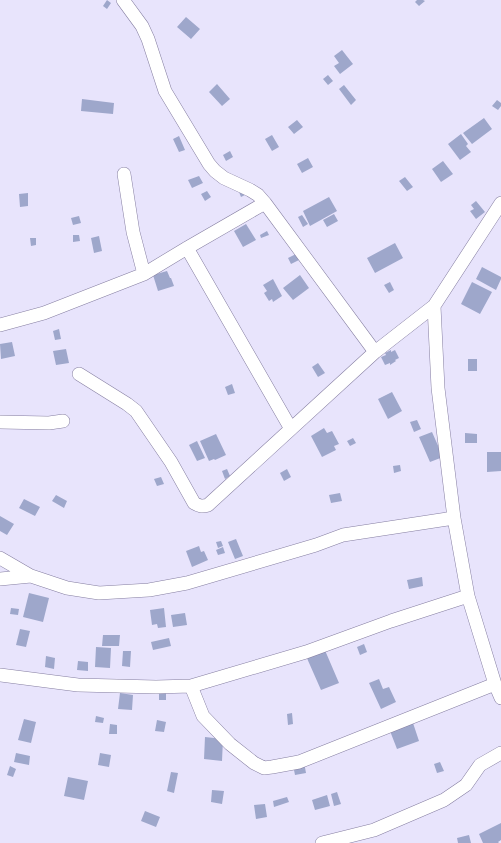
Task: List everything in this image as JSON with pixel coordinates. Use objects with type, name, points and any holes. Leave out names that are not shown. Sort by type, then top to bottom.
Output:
[{"type":"street","points":[[123,0],[142,26],[148,39],[165,91],[214,171],[224,178],[258,195],[375,352]]},
{"type":"street","points":[[124,174],[133,232],[144,274]]},
{"type":"street","points":[[0,326],[44,312],[144,274],[265,203]]},
{"type":"street","points":[[79,374],[136,411],[171,462],[194,503],[203,506],[208,505],[375,352],[434,306],[501,203]]},
{"type":"street","points":[[187,248],[291,429]]},
{"type":"street","points":[[434,306],[438,388],[454,518],[468,596],[495,684],[501,698]]},
{"type":"street","points":[[0,422],[49,423],[63,421]]},
{"type":"street","points":[[0,558],[31,576],[67,588],[99,593],[149,590],[187,583],[316,545],[343,535],[454,518]]},
{"type":"street","points":[[0,579],[31,576]]},
{"type":"street","points":[[0,675],[78,685],[156,687],[191,686],[306,652],[392,621],[468,596]]},
{"type":"street","points":[[191,686],[203,716],[230,744],[254,764],[264,768],[299,762],[495,684]]},
{"type":"street","points":[[322,843],[374,830],[444,800],[466,785],[480,765],[501,752]]},
{"type":"building","points":[[107,0],[111,3],[107,9],[103,6]]},
{"type":"building","points":[[417,0],[425,1],[419,6],[415,2]]},
{"type":"building","points":[[186,17],[200,29],[191,39],[177,27]]},
{"type":"building","points":[[342,50],[353,64],[340,74],[334,66],[339,63],[334,56]]},
{"type":"building","points":[[328,75],[333,81],[328,85],[323,79]]},
{"type":"building","points":[[217,84],[230,99],[222,106],[209,92]]},
{"type":"building","points":[[344,85],[356,100],[351,105],[339,89]]},
{"type":"building","points":[[82,99],[114,103],[113,114],[81,111]]},
{"type":"building","points":[[497,100],[501,103],[498,110],[492,106]]},
{"type":"building","points":[[484,118],[492,129],[472,144],[463,133]]},
{"type":"building","points":[[297,120],[303,127],[294,134],[288,127]]},
{"type":"building","points":[[461,134],[468,144],[466,146],[471,152],[460,160],[448,144]]},
{"type":"building","points":[[272,135],[279,147],[272,151],[265,139]]},
{"type":"building","points":[[179,136],[185,150],[179,152],[173,139]]},
{"type":"building","points":[[230,151],[233,157],[226,161],[223,155]]},
{"type":"building","points":[[308,158],[313,167],[302,173],[297,164]]},
{"type":"building","points":[[443,161],[453,174],[441,182],[432,169]]},
{"type":"building","points":[[199,176],[203,183],[192,188],[188,180]]},
{"type":"building","points":[[405,177],[413,187],[407,191],[399,181]]},
{"type":"building","points":[[245,189],[247,194],[241,197],[239,192]]},
{"type":"building","points":[[207,191],[211,197],[205,201],[201,194]]},
{"type":"building","points":[[28,193],[28,206],[20,207],[19,194]]},
{"type":"building","points":[[329,197],[337,211],[310,226],[303,211]]},
{"type":"building","points":[[476,201],[485,212],[476,219],[470,211],[474,209],[471,205]]},
{"type":"building","points":[[334,214],[338,221],[327,227],[323,220]]},
{"type":"building","points":[[302,215],[308,224],[303,227],[298,217]]},
{"type":"building","points":[[79,216],[81,223],[73,225],[71,218]]},
{"type":"building","points":[[246,224],[256,240],[243,247],[234,231]]},
{"type":"building","points":[[267,231],[269,235],[261,238],[260,235]]},
{"type":"building","points":[[73,235],[79,235],[80,241],[73,242]]},
{"type":"building","points":[[99,236],[102,251],[94,253],[91,238]]},
{"type":"building","points":[[30,238],[36,238],[36,245],[31,246]]},
{"type":"building","points":[[395,243],[403,258],[375,273],[367,258]]},
{"type":"building","points":[[296,254],[299,260],[291,264],[288,258]]},
{"type":"building","points":[[482,267],[501,277],[496,290],[476,279]]},
{"type":"building","points":[[167,271],[174,286],[158,291],[153,275]]},
{"type":"building","points":[[300,275],[309,288],[293,300],[283,288]]},
{"type":"building","points":[[273,279],[282,296],[273,302],[272,299],[269,301],[264,293],[267,291],[263,285]]},
{"type":"building","points":[[390,282],[394,290],[389,293],[384,285]]},
{"type":"building","points":[[472,282],[492,292],[480,314],[461,304]]},
{"type":"building","points":[[59,329],[61,339],[55,340],[53,331]]},
{"type":"building","points":[[12,342],[15,356],[1,359],[0,344]]},
{"type":"building","points":[[66,349],[69,363],[56,365],[53,351]]},
{"type":"building","points":[[391,350],[391,352],[395,350],[399,358],[390,365],[390,363],[385,365],[381,357],[386,355],[385,353]]},
{"type":"building","points":[[468,359],[477,359],[477,371],[468,371]]},
{"type":"building","points":[[318,363],[325,373],[318,377],[312,367]]},
{"type":"building","points":[[232,384],[235,393],[228,395],[225,387]]},
{"type":"building","points":[[392,392],[402,411],[388,419],[378,399]]},
{"type":"building","points":[[417,420],[421,429],[414,432],[410,422]]},
{"type":"building","points":[[324,428],[327,433],[332,431],[339,444],[334,446],[336,450],[322,457],[311,436]]},
{"type":"building","points":[[432,432],[443,457],[430,462],[419,437]]},
{"type":"building","points":[[465,433],[477,434],[477,443],[465,443]]},
{"type":"building","points":[[216,434],[226,455],[209,461],[200,441]]},
{"type":"building","points":[[353,438],[356,443],[350,446],[347,441]]},
{"type":"building","points":[[197,441],[205,458],[197,461],[189,445]]},
{"type":"building","points":[[487,452],[501,452],[501,471],[487,472]]},
{"type":"building","points":[[400,465],[401,471],[394,473],[393,466]]},
{"type":"building","points":[[227,469],[230,476],[225,479],[222,471]]},
{"type":"building","points":[[287,469],[291,477],[284,481],[280,473]]},
{"type":"building","points":[[161,477],[164,484],[157,486],[154,479]]},
{"type":"building","points":[[340,493],[342,501],[331,503],[329,495]]},
{"type":"building","points":[[56,495],[67,501],[64,508],[52,501]]},
{"type":"building","points":[[24,499],[40,507],[35,516],[19,508]]},
{"type":"building","points":[[0,516],[14,524],[7,535],[0,531]]},
{"type":"building","points":[[236,539],[243,556],[235,559],[228,542]]},
{"type":"building","points":[[221,541],[223,546],[218,548],[216,542]]},
{"type":"building","points":[[199,546],[201,552],[204,551],[208,560],[192,567],[186,551]]},
{"type":"building","points":[[223,547],[225,553],[218,555],[216,550]]},
{"type":"building","points":[[422,577],[423,586],[409,589],[407,580]]},
{"type":"building","points":[[29,593],[49,598],[43,622],[23,617]]},
{"type":"building","points":[[11,608],[19,609],[18,615],[10,614]]},
{"type":"building","points":[[164,608],[166,627],[158,628],[157,624],[152,625],[150,610]]},
{"type":"building","points":[[185,613],[187,625],[173,627],[171,615]]},
{"type":"building","points":[[20,629],[30,631],[26,647],[16,645]]},
{"type":"building","points":[[103,635],[120,635],[119,646],[102,646]]},
{"type":"building","points":[[169,638],[171,646],[153,650],[151,642]]},
{"type":"building","points":[[364,644],[367,652],[360,655],[357,647]]},
{"type":"building","points":[[96,647],[111,648],[110,668],[95,667]]},
{"type":"building","points":[[324,648],[339,683],[321,690],[306,656]]},
{"type":"building","points":[[123,651],[131,651],[130,667],[122,666]]},
{"type":"building","points":[[46,656],[55,658],[54,669],[45,667]]},
{"type":"building","points":[[78,661],[88,662],[88,671],[77,670]]},
{"type":"building","points":[[379,679],[383,689],[389,687],[396,702],[381,709],[369,683]]},
{"type":"building","points":[[166,689],[166,700],[159,700],[159,690]]},
{"type":"building","points":[[120,693],[133,695],[132,710],[118,709]]},
{"type":"building","points":[[292,713],[293,724],[288,725],[287,714]]},
{"type":"building","points":[[96,716],[104,718],[103,723],[95,722]]},
{"type":"building","points":[[24,719],[36,722],[31,743],[18,740]]},
{"type":"building","points":[[157,720],[166,722],[164,732],[155,731]]},
{"type":"building","points":[[413,723],[419,741],[397,749],[390,731]]},
{"type":"building","points":[[110,724],[117,725],[117,734],[109,734]]},
{"type":"building","points":[[205,737],[223,739],[222,761],[204,759]]},
{"type":"building","points":[[16,753],[30,756],[29,765],[14,762]]},
{"type":"building","points":[[100,753],[111,755],[109,767],[98,765]]},
{"type":"building","points":[[304,762],[306,773],[295,775],[293,765]]},
{"type":"building","points":[[440,762],[444,771],[437,773],[434,764]]},
{"type":"building","points":[[10,766],[16,769],[13,777],[7,775]]},
{"type":"building","points":[[171,772],[178,773],[174,793],[167,791]]},
{"type":"building","points":[[68,777],[88,781],[84,800],[64,796]]},
{"type":"building","points":[[212,790],[224,791],[222,804],[211,802]]},
{"type":"building","points":[[337,792],[341,804],[334,806],[331,794]]},
{"type":"building","points":[[327,795],[330,806],[315,810],[312,800]]},
{"type":"building","points":[[287,797],[289,802],[274,807],[273,801]]},
{"type":"building","points":[[265,804],[267,817],[256,819],[254,805]]},
{"type":"building","points":[[145,811],[160,817],[156,827],[141,821]]},
{"type":"building","points":[[501,823],[501,840],[498,842],[499,843],[483,843],[479,834]]},
{"type":"building","points":[[469,835],[471,843],[458,843],[457,838]]}]
